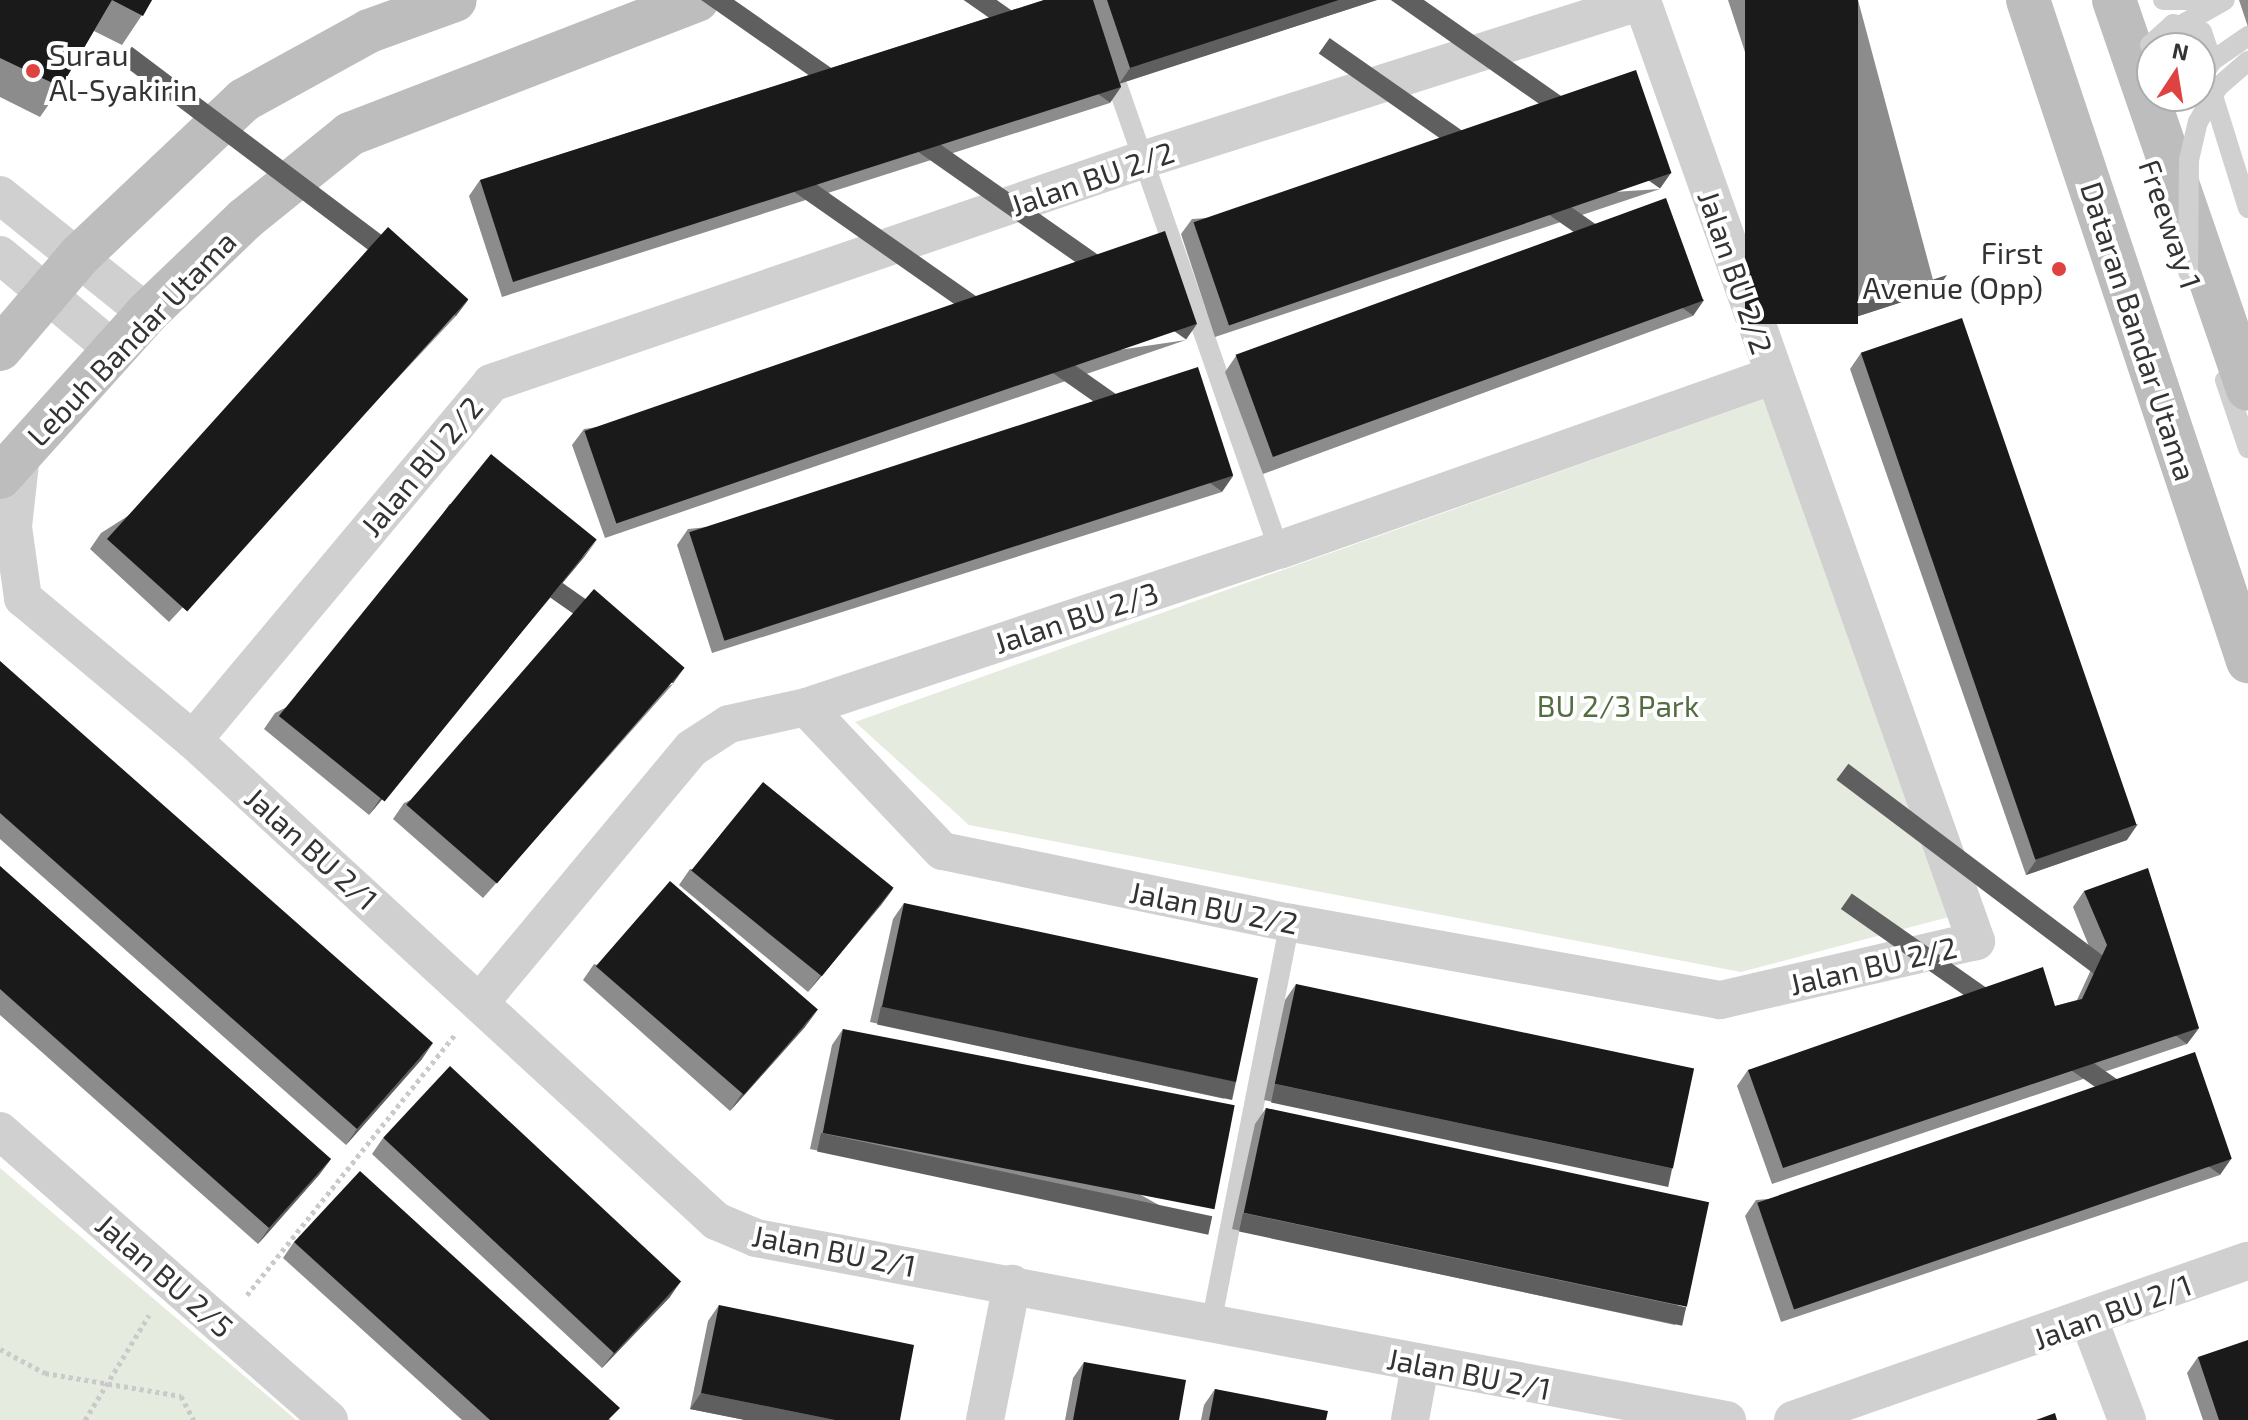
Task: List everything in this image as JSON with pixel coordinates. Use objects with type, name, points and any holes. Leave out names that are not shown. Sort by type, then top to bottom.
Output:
[{"type":"main road","points":[[0,349],[80,255],[185,148],[244,100],[369,31],[455,0]]},
{"type":"main road","name":"Lebuh Bandar Utama","points":[[11,465],[147,313],[245,219],[350,134],[697,0]]},
{"type":"main road","name":"Dataran Bandar Utama","points":[[2028,0],[2248,661]]},
{"type":"main road","points":[[2117,0],[2233,306],[2248,389]]},
{"type":"street","name":"Jalan BU 2/2","points":[[193,740],[491,383],[1142,160],[1642,1],[1772,376],[1976,941],[1720,1000],[1290,923],[942,851],[806,707]]},
{"type":"street","points":[[0,195],[80,255],[147,313]]},
{"type":"street","points":[[2,261],[47,293],[114,350]]},
{"type":"street","name":"Jalan BU 2/3","points":[[481,1001],[692,748],[729,724],[806,707],[1279,550],[1772,376]]},
{"type":"street","name":"Jalan BU 2/1","points":[[11,465],[11,598],[193,740],[481,1001],[716,1221],[756,1238],[1212,1319],[1420,1365],[1727,1420]]},
{"type":"street","name":"Jalan BU 2/5","points":[[0,1131],[171,1282],[224,1324],[329,1420]]},
{"type":"street","name":"Jalan BU 2/1","points":[[1793,1420],[2089,1320],[2248,1261]]},
{"type":"street","points":[[985,1420],[1012,1284]]},
{"type":"street","points":[[2089,1320],[2127,1420]]},
{"type":"street","points":[[1410,1420],[1420,1365]]},
{"type":"lane","name":"Freeway 1","points":[[2094,0],[2248,448]]},
{"type":"lane","points":[[2117,0],[2136,38]]},
{"type":"lane","points":[[2160,0],[2203,0]]},
{"type":"lane","points":[[2160,0],[2183,24],[2202,32]]},
{"type":"lane","points":[[2184,0],[2196,32]]},
{"type":"lane","points":[[2163,32],[2225,0]]},
{"type":"lane","points":[[2216,49],[2248,36]]},
{"type":"lane","points":[[1103,44],[1279,550]]},
{"type":"lane","points":[[2188,272],[2189,160],[2198,122],[2218,87],[2248,61]]},
{"type":"lane","points":[[2216,96],[2248,208]]},
{"type":"lane","points":[[1212,1319],[1290,923]]},
{"type":"path","points":[[224,1324],[481,1001]]},
{"type":"path","points":[[85,1420],[102,1386],[171,1282]]},
{"type":"path","points":[[0,1349],[45,1373],[102,1386],[181,1396],[194,1420]]},
{"type":"green space","name":"BU 2/3 Park","points":[[1764,399],[1949,917],[1741,972],[969,825],[855,722]]},
{"type":"green space","points":[[0,1168],[296,1420],[0,1420]]},
{"type":"building","name":"Surau Al-Syakirin","points":[[0,0],[112,0],[61,87],[0,58]]},
{"type":"building","points":[[112,0],[152,0],[143,16]]},
{"type":"building","points":[[1044,0],[1093,0],[1121,87],[513,282],[480,180]]},
{"type":"building","points":[[1107,0],[1339,0],[1130,68]]},
{"type":"building","points":[[1745,0],[1858,0],[1858,324],[1745,324]]},
{"type":"building","points":[[1636,70],[1671,173],[1229,325],[1193,222]]},
{"type":"building","points":[[1666,198],[1703,300],[1273,457],[1236,355]]},
{"type":"building","points":[[388,227],[468,299],[187,611],[107,539]]},
{"type":"building","points":[[1165,231],[1197,324],[616,524],[584,431]]},
{"type":"building","points":[[1962,318],[2137,825],[2035,860],[1861,353]]},
{"type":"building","points":[[1198,367],[1233,475],[724,641],[689,532]]},
{"type":"building","points":[[491,454],[597,540],[385,801],[279,716]]},
{"type":"building","points":[[594,589],[685,668],[497,884],[406,805]]},
{"type":"building","points":[[0,661],[433,1043],[357,1129],[0,813]]},
{"type":"building","points":[[763,782],[894,888],[822,976],[691,871]]},
{"type":"building","points":[[0,866],[331,1159],[269,1228],[0,989]]},
{"type":"building","points":[[2148,868],[2199,1028],[1783,1168],[1748,1070],[2043,967],[2055,1006],[2082,999],[2107,945],[2084,891]]},
{"type":"building","points":[[670,881],[818,1010],[744,1095],[596,966]]},
{"type":"building","points":[[904,903],[1258,978],[1236,1082],[882,1007]]},
{"type":"building","points":[[1296,984],[1694,1069],[1673,1168],[1275,1084]]},
{"type":"building","points":[[843,1029],[1235,1105],[1214,1209],[823,1133]]},
{"type":"building","points":[[2195,1052],[2232,1159],[1794,1310],[1757,1203]]},
{"type":"building","points":[[450,1066],[681,1282],[614,1353],[383,1138]]},
{"type":"building","points":[[1266,1108],[1709,1202],[1687,1307],[1244,1213]]},
{"type":"building","points":[[360,1171],[620,1408],[608,1420],[490,1420],[294,1242]]},
{"type":"building","points":[[719,1305],[914,1345],[900,1420],[835,1420],[701,1393]]},
{"type":"building","points":[[2248,1340],[2248,1420],[2219,1420],[2198,1357]]},
{"type":"building","points":[[1084,1362],[1186,1380],[1179,1420],[1073,1420]]},
{"type":"building","points":[[1215,1389],[1328,1411],[1326,1420],[1209,1420]]},
{"type":"building","points":[[2055,1413],[2057,1420],[2036,1420]]},
{"type":"place","name":"Surau Al-Syakirin","points":[[33,71]]},
{"type":"place","name":"First Avenue (Opp)","points":[[2059,269]]}]
